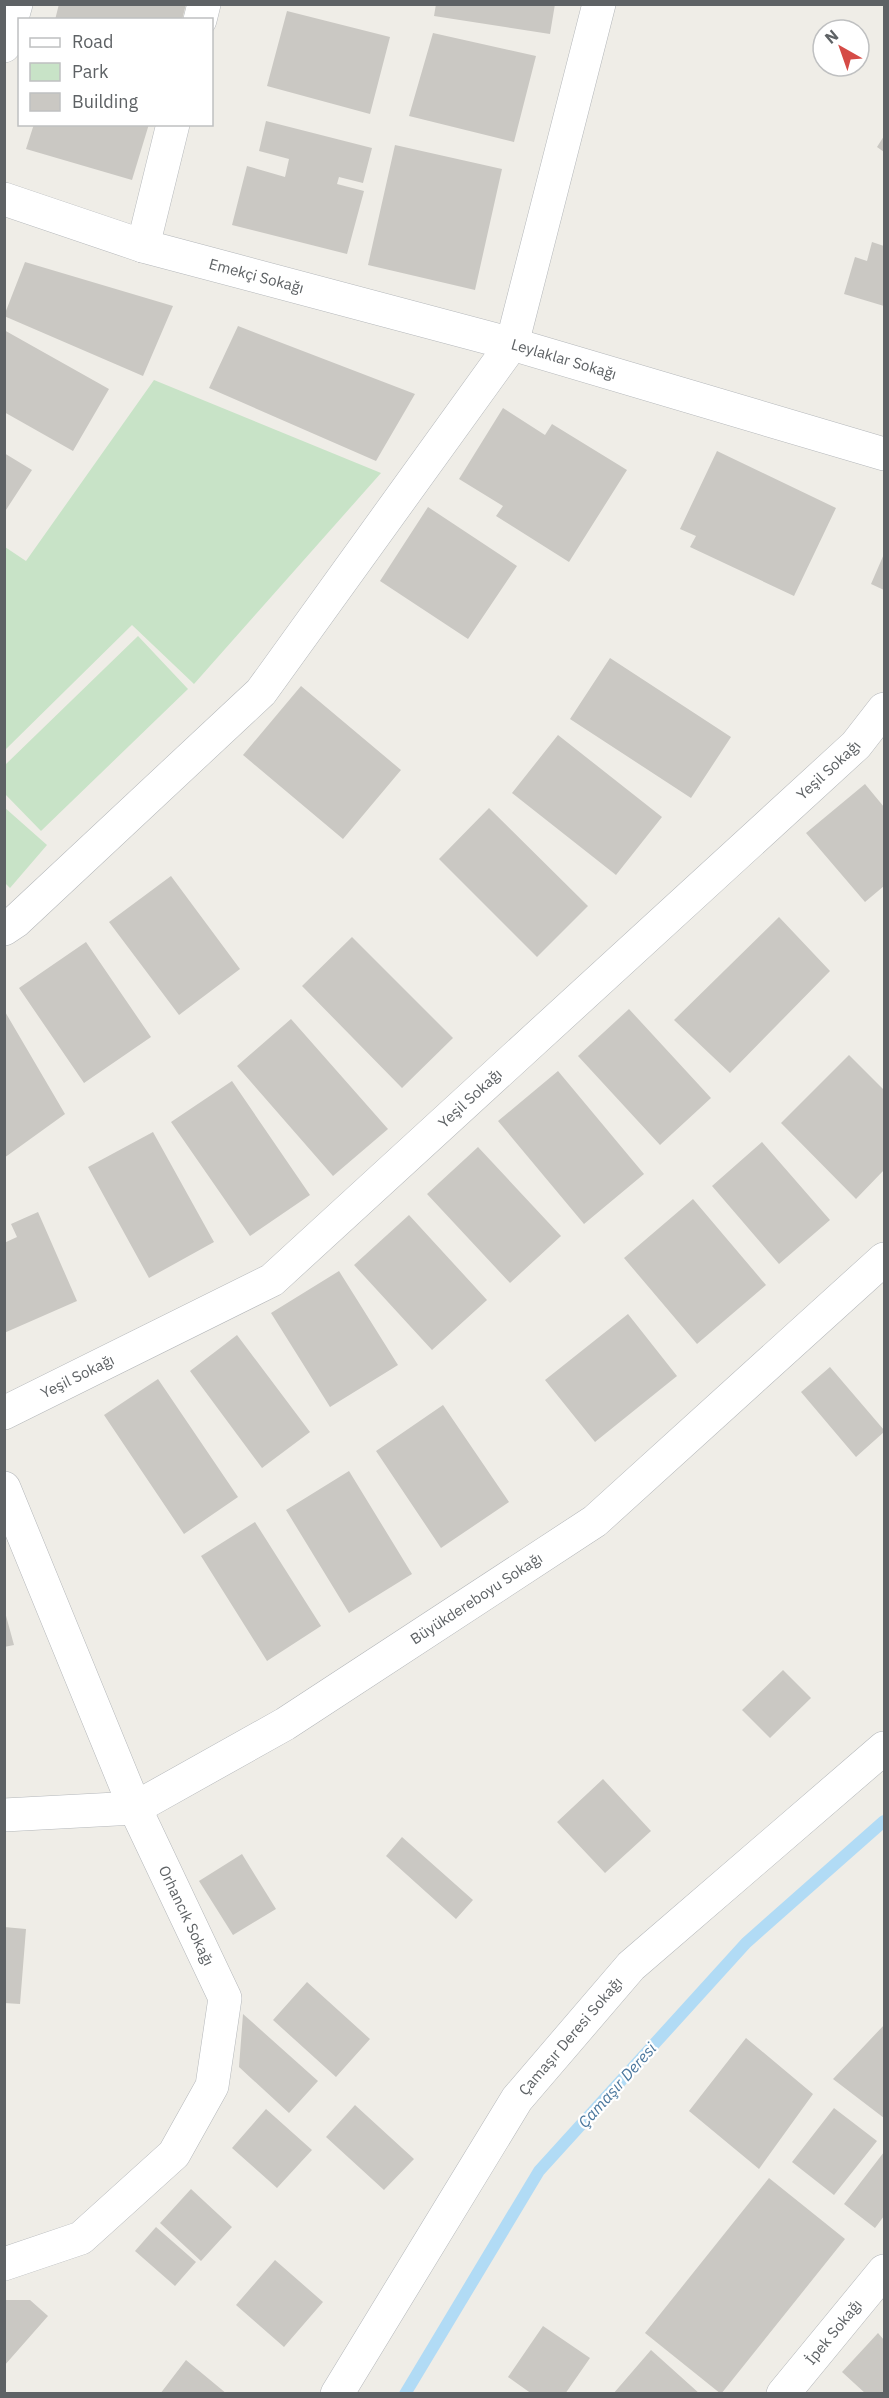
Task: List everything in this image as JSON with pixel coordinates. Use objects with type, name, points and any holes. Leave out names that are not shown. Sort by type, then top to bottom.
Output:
[{"type":"street","points":[[4,46],[16,4]]},
{"type":"street","name":"Leylaklar Sokağı","points":[[599,4],[512,344],[885,454]]},
{"type":"street","points":[[143,246],[173,126]]},
{"type":"street","name":"Emekçi Sokağı","points":[[4,199],[143,246],[512,344]]},
{"type":"street","points":[[4,929],[25,913],[261,692],[512,344]]},
{"type":"street","name":"Yeşil Sokağı","points":[[4,1413],[272,1280],[856,745],[885,709]]},
{"type":"street","name":"Büyükdereboyu Sokağı","points":[[4,1815],[135,1808],[285,1724],[595,1521],[885,1258]]},
{"type":"street","name":"Orhancık Sokağı","points":[[4,1488],[135,1808],[225,1998],[212,2086],[174,2154],[81,2238],[4,2264]]},
{"type":"street","name":"Çamaşır Deresi Sokağı","points":[[337,2394],[517,2098],[631,1966],[885,1748]]},
{"type":"street","name":"İpek Sokağı","points":[[783,2394],[885,2271]]},
{"type":"green space","points":[[154,380],[381,473],[194,684],[132,625],[5,750],[5,547],[26,561]]},
{"type":"green space","points":[[138,636],[188,689],[41,831],[5,794],[5,765]]},
{"type":"green space","points":[[4,807],[47,845],[10,888],[5,883]]},
{"type":"building","points":[[59,4],[186,4],[182,18],[56,18]]},
{"type":"building","points":[[436,4],[555,4],[550,34],[434,16]]},
{"type":"building","points":[[287,11],[390,37],[370,114],[267,86]]},
{"type":"building","points":[[433,33],[536,56],[514,142],[409,116]]},
{"type":"building","points":[[266,121],[372,148],[363,183],[339,177],[337,184],[364,191],[347,254],[232,225],[247,166],[285,177],[289,159],[259,151]]},
{"type":"building","points":[[33,126],[148,126],[132,180],[26,149]]},
{"type":"building","points":[[884,136],[884,152],[877,147]]},
{"type":"building","points":[[395,145],[502,169],[475,290],[368,265]]},
{"type":"building","points":[[872,242],[884,246],[884,306],[844,294],[855,257],[867,261]]},
{"type":"building","points":[[25,262],[173,306],[143,376],[4,316]]},
{"type":"building","points":[[238,326],[415,394],[376,461],[209,388]]},
{"type":"building","points":[[4,330],[109,389],[73,451],[4,412]]},
{"type":"building","points":[[503,408],[545,435],[552,424],[627,470],[569,562],[496,516],[503,506],[459,479]]},
{"type":"building","points":[[717,451],[836,508],[794,596],[690,547],[696,536],[680,529]]},
{"type":"building","points":[[4,453],[32,470],[4,513]]},
{"type":"building","points":[[428,507],[517,566],[468,639],[380,581]]},
{"type":"building","points":[[884,554],[884,590],[871,584]]},
{"type":"building","points":[[610,658],[731,737],[691,798],[570,719]]},
{"type":"building","points":[[301,686],[401,770],[343,839],[243,755]]},
{"type":"building","points":[[558,735],[662,817],[616,875],[512,793]]},
{"type":"building","points":[[865,784],[884,807],[884,886],[865,902],[806,833]]},
{"type":"building","points":[[489,808],[588,906],[537,957],[439,859]]},
{"type":"building","points":[[171,876],[240,969],[179,1015],[109,922]]},
{"type":"building","points":[[779,917],[830,971],[730,1073],[674,1020]]},
{"type":"building","points":[[352,937],[453,1038],[402,1088],[302,986]]},
{"type":"building","points":[[86,942],[151,1037],[84,1083],[19,988]]},
{"type":"building","points":[[629,1009],[711,1098],[660,1145],[578,1056]]},
{"type":"building","points":[[4,1010],[65,1114],[4,1158]]},
{"type":"building","points":[[291,1019],[388,1129],[333,1176],[237,1066]]},
{"type":"building","points":[[849,1055],[884,1090],[884,1170],[856,1199],[781,1123]]},
{"type":"building","points":[[558,1071],[644,1174],[584,1224],[498,1121]]},
{"type":"building","points":[[232,1081],[310,1195],[250,1236],[171,1122]]},
{"type":"building","points":[[153,1132],[214,1242],[149,1278],[88,1167]]},
{"type":"building","points":[[762,1142],[830,1220],[779,1264],[712,1186]]},
{"type":"building","points":[[478,1147],[561,1236],[510,1283],[427,1194]]},
{"type":"building","points":[[693,1199],[766,1285],[697,1344],[624,1258]]},
{"type":"building","points":[[38,1212],[77,1301],[4,1333],[4,1243],[17,1237],[11,1224]]},
{"type":"building","points":[[409,1215],[487,1300],[432,1350],[354,1265]]},
{"type":"building","points":[[339,1271],[398,1365],[330,1407],[271,1313]]},
{"type":"building","points":[[628,1314],[677,1376],[595,1442],[545,1380]]},
{"type":"building","points":[[237,1335],[310,1432],[262,1468],[190,1371]]},
{"type":"building","points":[[830,1367],[884,1430],[856,1457],[801,1392]]},
{"type":"building","points":[[158,1379],[238,1497],[184,1534],[104,1415]]},
{"type":"building","points":[[443,1405],[509,1502],[441,1548],[376,1451]]},
{"type":"building","points":[[349,1471],[412,1574],[349,1613],[286,1510]]},
{"type":"building","points":[[255,1522],[321,1626],[267,1661],[201,1556]]},
{"type":"building","points":[[4,1613],[14,1645],[4,1647]]},
{"type":"building","points":[[783,1670],[811,1698],[770,1738],[742,1710]]},
{"type":"building","points":[[603,1779],[651,1831],[605,1873],[557,1822]]},
{"type":"building","points":[[402,1837],[473,1900],[456,1919],[386,1856]]},
{"type":"building","points":[[242,1854],[276,1909],[233,1935],[199,1881]]},
{"type":"building","points":[[4,1927],[26,1929],[20,2004],[4,2003]]},
{"type":"building","points":[[307,1982],[370,2039],[336,2077],[273,2020]]},
{"type":"building","points":[[243,2014],[318,2081],[289,2113],[239,2067]]},
{"type":"building","points":[[884,2025],[884,2118],[833,2079]]},
{"type":"building","points":[[746,2038],[813,2094],[759,2169],[689,2111]]},
{"type":"building","points":[[355,2105],[414,2159],[384,2190],[326,2137]]},
{"type":"building","points":[[834,2108],[877,2141],[834,2195],[792,2162]]},
{"type":"building","points":[[266,2109],[312,2150],[277,2188],[232,2148]]},
{"type":"building","points":[[884,2152],[884,2216],[875,2228],[844,2204]]},
{"type":"building","points":[[769,2178],[845,2239],[721,2394],[645,2333]]},
{"type":"building","points":[[191,2189],[232,2227],[201,2261],[160,2223]]},
{"type":"building","points":[[156,2227],[196,2262],[175,2286],[135,2251]]},
{"type":"building","points":[[275,2260],[323,2302],[284,2347],[236,2305]]},
{"type":"building","points":[[4,2300],[30,2300],[48,2316],[4,2366]]},
{"type":"building","points":[[543,2326],[590,2358],[565,2394],[532,2394],[508,2377]]},
{"type":"building","points":[[878,2333],[884,2340],[884,2394],[866,2394],[842,2372]]},
{"type":"building","points":[[651,2350],[700,2394],[613,2394]]},
{"type":"building","points":[[186,2360],[227,2394],[160,2394]]},
{"type":"waterway","name":"Çamaşır Deresi","points":[[405,2394],[539,2171],[746,1943],[884,1821]]}]
